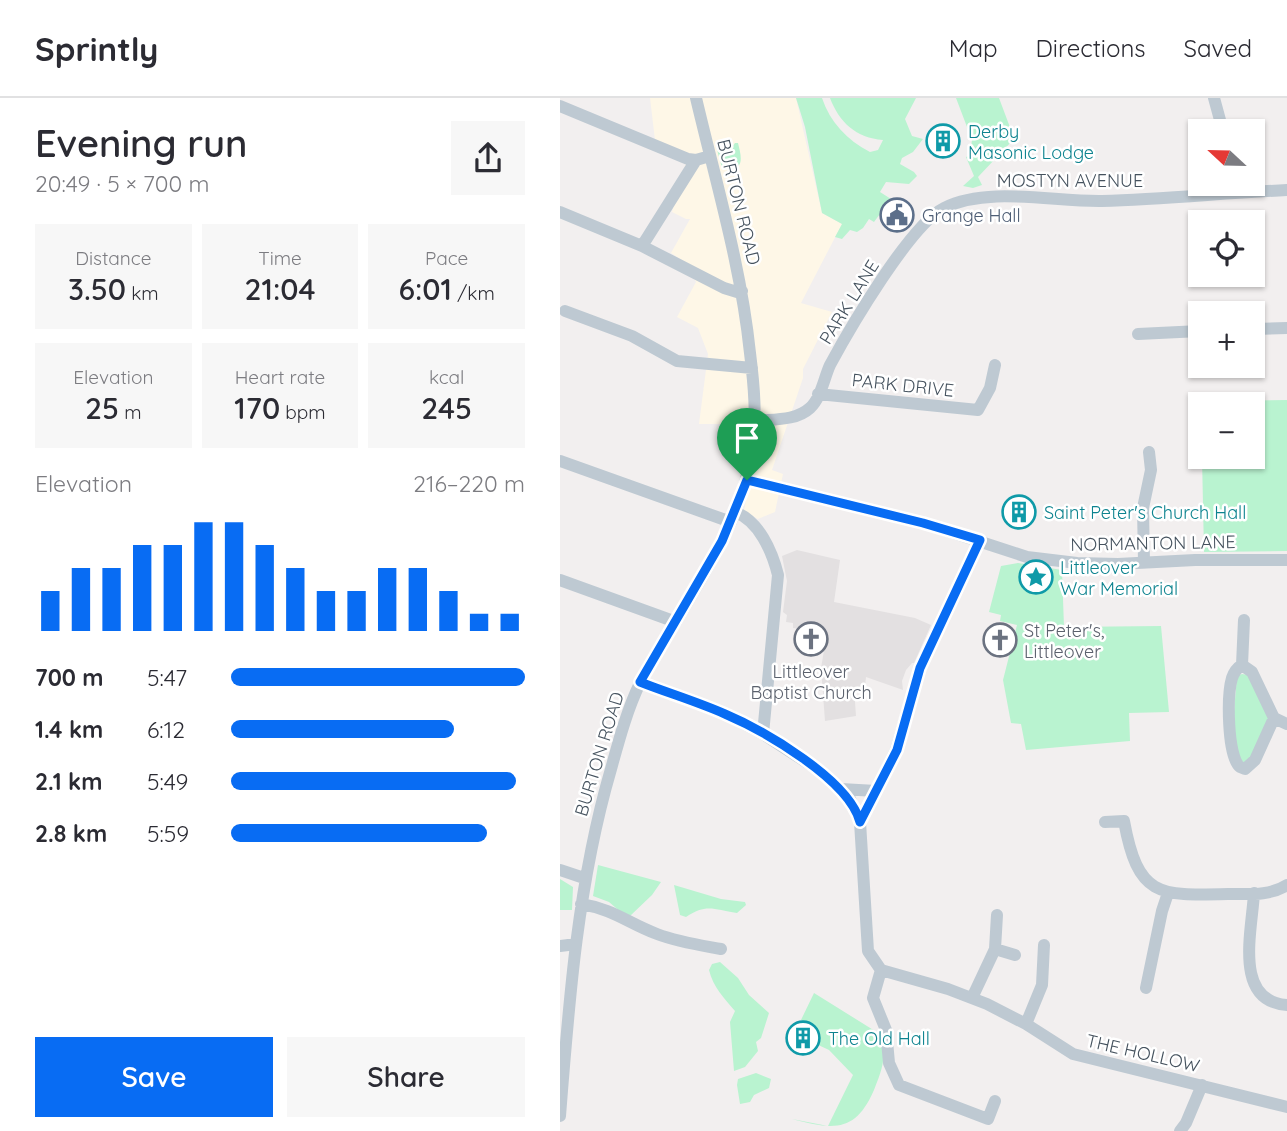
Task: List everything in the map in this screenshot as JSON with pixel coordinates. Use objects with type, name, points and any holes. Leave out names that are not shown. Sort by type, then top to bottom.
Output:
[{"type":"street","name":"BURTON ROAD","points":[[560,1116],[574,959],[584,878],[596,819],[640,682],[733,517],[747,480],[755,421],[752,368],[742,291],[696,98]]},
{"type":"street","points":[[1214,98],[1220,119]]},
{"type":"street","points":[[560,106],[696,160],[710,156]]},
{"type":"street","points":[[642,246],[696,160]]},
{"type":"street","name":"MOSTYN AVENUE","points":[[1265,189],[1287,190]]},
{"type":"street","name":"MOSTYN AVENUE","points":[[980,199],[1014,196],[1101,201],[1188,193]]},
{"type":"street","name":"PARK LANE","points":[[755,421],[799,415],[813,405],[829,367],[853,324],[919,228],[946,206],[980,199]]},
{"type":"street","points":[[560,212],[642,246],[724,288],[742,291]]},
{"type":"street","points":[[565,311],[632,336],[677,361],[752,368]]},
{"type":"street","points":[[1265,329],[1287,328]]},
{"type":"street","points":[[1138,334],[1188,332]]},
{"type":"street","name":"PARK DRIVE","points":[[818,394],[978,410],[990,388],[995,365]]},
{"type":"street","points":[[1144,562],[1143,508],[1151,470],[1149,452]]},
{"type":"street","points":[[560,461],[733,517],[750,520],[775,560],[778,575],[763,734]]},
{"type":"street","name":"NORMANTON LANE","points":[[747,480],[923,523],[1019,555],[1052,560],[1093,564],[1287,560]]},
{"type":"street","points":[[860,822],[897,750],[920,668],[980,540]]},
{"type":"street","points":[[560,580],[676,622]]},
{"type":"street","points":[[1244,620],[1242,665],[1231,680],[1228,713],[1234,758],[1240,767],[1245,769],[1255,760],[1273,718]]},
{"type":"street","points":[[1242,665],[1252,672],[1273,718],[1287,723]]},
{"type":"street","points":[[640,682],[726,714],[763,734],[820,771],[853,803],[860,822],[868,951],[881,970],[873,998],[886,1030],[889,1063],[900,1085],[988,1119],[995,1101]]},
{"type":"street","points":[[841,789],[876,791]]},
{"type":"street","points":[[1105,822],[1124,821],[1129,848],[1140,874],[1153,886],[1168,893],[1254,894],[1274,892],[1287,885]]},
{"type":"street","points":[[560,870],[584,878]]},
{"type":"street","points":[[1146,988],[1168,893]]},
{"type":"street","points":[[1254,894],[1250,972],[1252,981],[1262,997],[1287,1005]]},
{"type":"street","points":[[581,904],[610,910],[628,922],[673,939],[721,950]]},
{"type":"street","points":[[972,998],[995,949],[997,915]]},
{"type":"street","points":[[560,946],[576,944]]},
{"type":"street","points":[[1026,1024],[1042,985],[1044,946]]},
{"type":"street","points":[[995,949],[1015,955]]},
{"type":"street","points":[[560,962],[574,959]]},
{"type":"street","name":"THE HOLLOW","points":[[881,970],[972,998],[1026,1024],[1073,1054],[1287,1107]]},
{"type":"street","points":[[1180,1131],[1202,1085]]},
{"type":"shaded area","points":[[650,98],[796,98],[822,213],[842,224],[801,303],[832,312],[803,369],[803,378],[772,470],[783,474],[775,512],[758,519],[744,511],[759,435],[745,424],[699,424],[708,354],[698,328],[677,317],[696,282],[685,262],[671,253],[690,219],[672,212],[688,155],[655,140]]},
{"type":"shaded area","points":[[797,550],[840,560],[834,602],[915,618],[931,625],[914,663],[906,670],[902,681],[903,690],[866,677],[865,687],[854,688],[856,716],[825,721],[821,668],[827,633],[793,628],[793,623],[786,622],[787,615],[783,612],[787,581],[782,556]]},
{"type":"green space","points":[[796,98],[822,98],[840,130],[870,152],[878,150],[883,140],[865,136],[850,127],[838,114],[830,98],[916,98],[905,119],[912,136],[923,139],[913,152],[902,158],[900,164],[917,176],[909,184],[886,182],[880,192],[891,199],[874,222],[869,219],[863,228],[857,232],[850,230],[842,239],[835,237],[842,224],[822,213],[805,127]]},
{"type":"green space","points":[[956,98],[999,98],[1011,130],[1012,141],[978,177],[982,185],[973,188],[963,186],[974,176],[966,157],[973,154],[972,140]]},
{"type":"green space","points":[[738,143],[740,163],[735,168],[722,168],[716,146],[725,144],[732,147]]},
{"type":"green space","points":[[1265,400],[1287,400],[1287,551],[1204,552],[1202,469],[1265,469]]},
{"type":"green space","name":"St Peter's, Littleover","points":[[1018,563],[1062,570],[1064,627],[1161,626],[1169,712],[1129,713],[1130,741],[1026,750],[1021,724],[1011,723],[1003,680],[1017,625],[1000,621],[1001,615],[989,612],[1001,566]]},
{"type":"green space","points":[[1248,675],[1270,715],[1253,759],[1244,763],[1236,756],[1233,723],[1237,676]]},
{"type":"green space","points":[[598,865],[661,882],[652,895],[630,916],[623,914],[609,902],[593,896]]},
{"type":"green space","points":[[560,879],[573,887],[572,910],[560,910]]},
{"type":"green space","points":[[674,885],[721,899],[745,902],[746,905],[737,913],[705,909],[686,917],[680,915]]},
{"type":"green space","points":[[720,962],[769,1013],[761,1038],[756,1042],[758,1051],[745,1067],[734,1071],[730,1022],[735,1011],[716,987],[709,970],[712,964]]},
{"type":"green space","points":[[814,993],[883,1036],[883,1064],[867,1104],[852,1120],[833,1126],[828,1126],[853,1075],[829,1050],[814,1043],[817,1037],[810,1033],[814,1026],[801,1020]]},
{"type":"green space","points":[[756,1073],[771,1079],[769,1088],[754,1095],[750,1102],[740,1104],[738,1079]]},
{"type":"place","name":"Derby Masonic Lodge","points":[[943,141]]},
{"type":"place","name":"Grange Hall","points":[[897,215]]},
{"type":"place","name":"Saint Peter's Church Hall","points":[[1019,512]]},
{"type":"place","name":"Littleover War Memorial","points":[[1036,577]]},
{"type":"place","name":"Littleover Baptist Church","points":[[811,639]]},
{"type":"place","name":"St Peter's, Littleover","points":[[1000,640]]},
{"type":"place","name":"The Old Hall","points":[[803,1038]]},
{"type":"route","points":[[747,480],[923,523],[980,540],[920,668],[897,750],[860,822],[853,803],[841,789],[796,754],[726,714],[640,682],[722,541],[747,480]]}]
